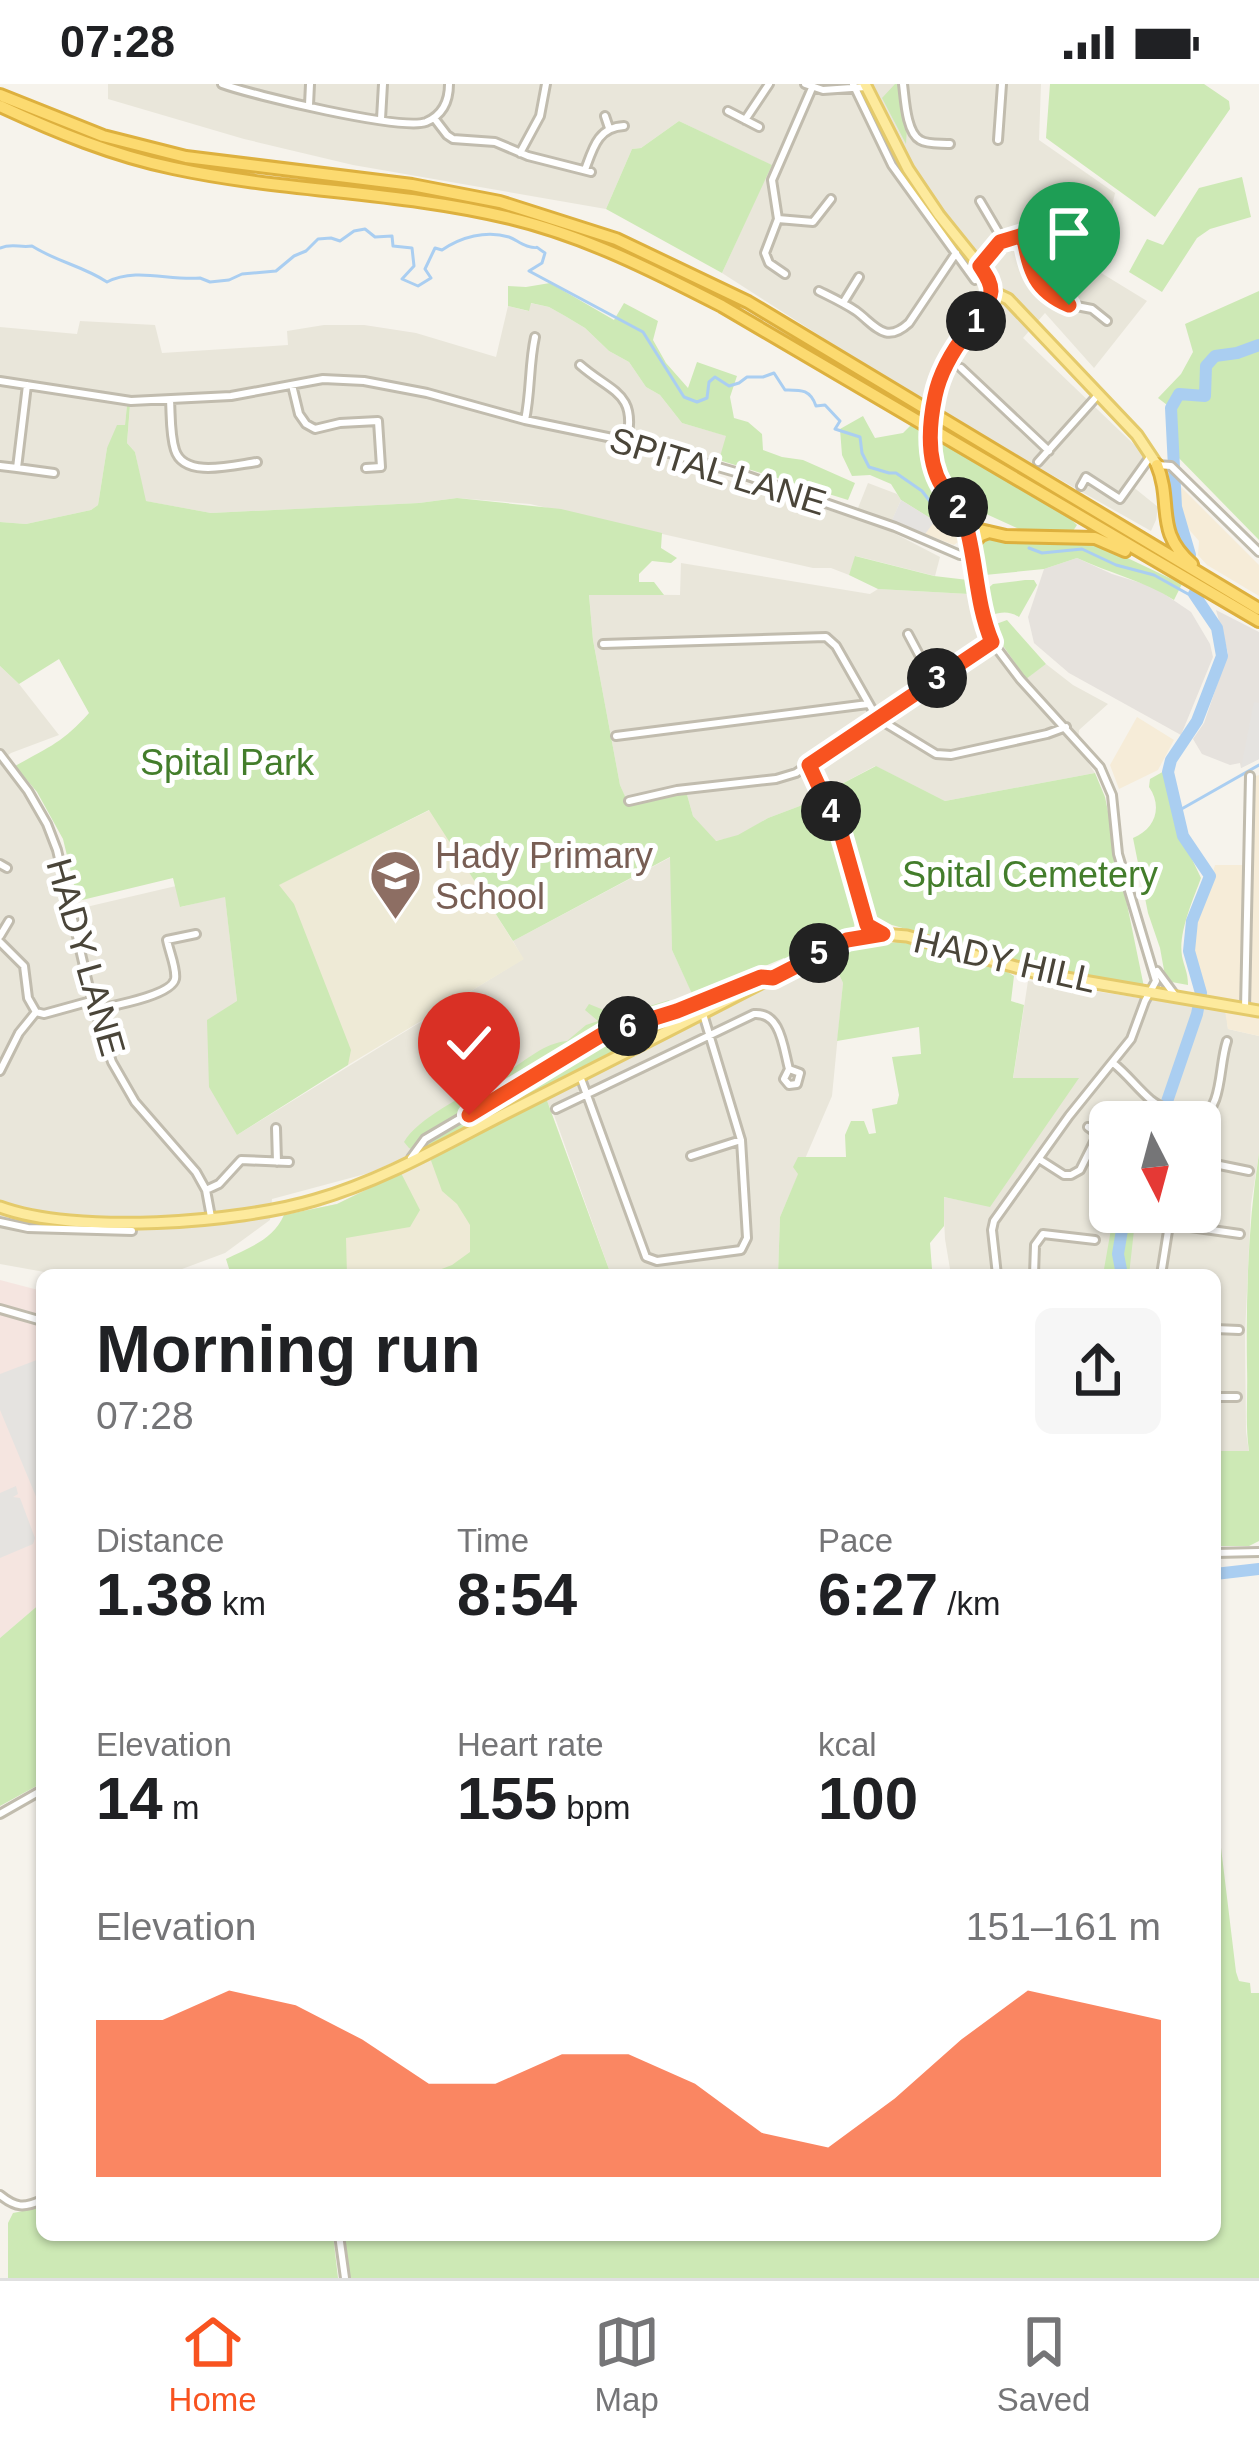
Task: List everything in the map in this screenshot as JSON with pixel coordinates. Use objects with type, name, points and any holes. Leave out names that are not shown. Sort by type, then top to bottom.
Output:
[{"type":"highway","points":[[0,95],[103,136],[186,157],[412,185],[500,202],[616,239],[748,302],[1259,609]]},
{"type":"highway","points":[[0,106],[97,148],[172,167],[459,208],[510,218],[592,244],[722,307],[1259,621]]},
{"type":"highway","points":[[1159,461],[1167,530],[1201,576]]},
{"type":"highway","points":[[967,527],[1025,538],[1095,538],[1172,571]]},
{"type":"highway","points":[[970,550],[989,532]]},
{"type":"main road","points":[[860,86],[962,256],[980,266],[989,281],[986,306],[945,368],[930,418],[936,473],[967,527]]},
{"type":"main road","points":[[991,292],[1008,299],[1159,461]]},
{"type":"main road","name":"HADY HILL","points":[[0,1207],[77,1222],[206,1218],[314,1201],[409,1162],[847,940],[883,934],[945,945],[1037,973],[1259,1011]]},
{"type":"street","points":[[221,84],[407,124],[434,118],[447,103],[449,84]]},
{"type":"street","points":[[309,105],[310,84]]},
{"type":"street","points":[[381,119],[382,84]]},
{"type":"street","points":[[520,153],[540,116],[546,84]]},
{"type":"street","points":[[746,120],[769,84]]},
{"type":"street","points":[[903,84],[913,132],[925,142],[946,141]]},
{"type":"street","points":[[998,140],[1002,84]]},
{"type":"street","points":[[785,274],[762,259],[778,219],[772,180],[808,86],[860,86]]},
{"type":"street","points":[[728,111],[758,127]]},
{"type":"street","points":[[605,116],[609,128]]},
{"type":"street","points":[[434,118],[453,139],[495,142],[588,171],[595,143],[609,128],[624,126]]},
{"type":"street","points":[[778,219],[813,222],[831,199]]},
{"type":"street","points":[[980,266],[1004,240],[1038,226],[1058,201]]},
{"type":"street","points":[[980,207],[1004,240]]},
{"type":"street","points":[[1023,235],[1029,267],[1039,284],[1061,303],[1092,309],[1107,321]]},
{"type":"street","points":[[819,290],[884,332],[902,330],[962,256],[975,280]]},
{"type":"street","points":[[843,303],[860,277]]},
{"type":"street","points":[[525,420],[535,337]]},
{"type":"street","points":[[580,365],[628,408],[627,441]]},
{"type":"street","points":[[961,368],[1049,451]]},
{"type":"street","name":"SPITAL LANE","points":[[0,381],[131,401],[231,396],[323,380],[364,381],[627,441],[739,473],[895,527],[960,556],[970,550]]},
{"type":"street","points":[[17,468],[27,385]]},
{"type":"street","points":[[292,385],[299,414],[316,429],[378,421],[381,466],[366,468]]},
{"type":"street","points":[[1038,462],[1098,395]]},
{"type":"street","points":[[170,400],[176,454],[182,462],[192,468],[257,462]]},
{"type":"street","points":[[1082,486],[1086,477],[1120,499],[1159,461],[1182,475],[1259,552]]},
{"type":"street","points":[[0,466],[54,473]]},
{"type":"street","points":[[967,527],[979,606],[992,642],[1100,767],[1112,794],[1118,854],[1156,981],[1131,1039],[994,1222],[996,1269]]},
{"type":"street","points":[[908,634],[933,681]]},
{"type":"street","points":[[603,644],[826,637],[841,653],[877,718],[936,754],[951,755],[1066,727]]},
{"type":"street","points":[[629,801],[689,788],[776,779],[809,765],[992,642]]},
{"type":"street","points":[[616,736],[868,704]]},
{"type":"street","name":"HADY LANE","points":[[0,754],[28,791],[57,850],[93,1006],[112,1062],[135,1102],[196,1172],[206,1190],[206,1218]]},
{"type":"street","points":[[809,765],[842,837],[867,925],[883,934]]},
{"type":"street","points":[[1245,1008],[1250,776]]},
{"type":"street","points":[[10,921],[0,939],[24,966],[28,998],[36,1012],[44,1014],[161,992],[175,978],[163,941],[196,934]]},
{"type":"street","points":[[1154,969],[1176,996]]},
{"type":"street","name":"HADY HILL","points":[[409,1162],[425,1139],[603,1034],[761,977],[773,978]]},
{"type":"street","points":[[0,1071],[36,1012]]},
{"type":"street","points":[[556,1109],[710,1033],[765,1013],[773,1019],[789,1069]]},
{"type":"street","points":[[580,1076],[642,1252],[651,1260],[734,1253],[746,1245],[741,1140],[703,1014]]},
{"type":"street","points":[[1215,1101],[1227,1041]]},
{"type":"street","points":[[0,1047],[9,1051]]},
{"type":"street","points":[[1112,1063],[1153,1101]]},
{"type":"street","points":[[1039,1159],[1064,1175],[1075,1174],[1097,1134],[1088,1127]]},
{"type":"street","points":[[276,1128],[277,1162]]},
{"type":"street","points":[[691,1156],[741,1140]]},
{"type":"street","points":[[206,1190],[219,1184],[241,1160],[289,1162]]},
{"type":"street","points":[[1221,1165],[1249,1171]]},
{"type":"street","points":[[0,1222],[26,1228],[132,1231]]},
{"type":"street","points":[[1221,1231],[1240,1234]]},
{"type":"street","points":[[1162,1269],[1168,1233]]},
{"type":"street","points":[[1034,1269],[1035,1245],[1043,1234],[1095,1240]]},
{"type":"street","points":[[0,1310],[36,1319]]},
{"type":"street","points":[[1221,1329],[1239,1330]]},
{"type":"street","points":[[1221,1397],[1237,1397]]},
{"type":"street","points":[[1221,1553],[1259,1552]]},
{"type":"street","points":[[0,1814],[36,1793]]},
{"type":"street","points":[[0,2195],[11,2204],[36,2203]]},
{"type":"street","points":[[340,2241],[345,2278]]},
{"type":"shaded area","points":[[108,84],[1041,84],[1039,140],[1115,193],[1109,219],[1080,260],[1147,301],[1094,368],[1045,313],[1023,338],[1146,456],[1127,482],[1158,507],[1156,520],[1151,531],[928,405],[722,273],[771,165],[679,121],[641,148],[632,149],[606,209],[353,165],[244,139],[108,99]]},
{"type":"shaded area","points":[[530,303],[565,316],[629,362],[682,423],[727,436],[715,476],[854,518],[868,483],[897,494],[901,500],[888,530],[940,557],[935,576],[856,556],[849,575],[530,504],[457,498],[211,513],[145,501],[135,452],[127,443],[127,405],[125,426],[107,448],[98,505],[26,524],[0,522],[0,327],[77,334],[80,321],[155,325],[162,353],[288,345],[287,331],[364,325],[416,333],[496,357],[508,306],[528,311]]},
{"type":"shaded area","points":[[1181,487],[1259,565],[1259,596],[1198,555],[1199,541],[1185,525],[1179,504]]},
{"type":"shaded area","points":[[901,500],[933,519],[944,510],[958,542],[954,545],[925,534]]},
{"type":"shaded area","points":[[901,500],[935,521],[925,534],[892,520]]},
{"type":"shaded area","points":[[1077,558],[1154,587],[1191,612],[1210,644],[1213,657],[1181,735],[1069,673],[1034,643],[1028,617],[1044,569]]},
{"type":"shaded area","points":[[681,563],[870,594],[878,589],[969,594],[984,636],[993,631],[1026,678],[1046,664],[1108,704],[1079,730],[1078,748],[1095,773],[945,801],[875,766],[821,798],[768,818],[738,836],[715,841],[693,816],[686,791],[628,804],[620,785],[593,640],[589,594],[680,595]]},
{"type":"shaded area","points":[[1216,610],[1259,632],[1259,759],[1241,768],[1240,763],[1230,765],[1202,754],[1193,739],[1204,723],[1228,653]]},
{"type":"shaded area","points":[[0,666],[59,735],[2,760],[46,829],[69,911],[176,886],[181,907],[225,896],[237,1001],[237,1135],[523,959],[513,941],[671,857],[672,950],[693,995],[752,973],[784,980],[831,957],[843,983],[832,1096],[780,1217],[778,1269],[609,1269],[541,1091],[369,1173],[272,1199],[270,1220],[225,1253],[182,1269],[36,1270],[0,1264]]},
{"type":"shaded area","points":[[1254,702],[1259,703],[1259,759],[1241,768]]},
{"type":"shaded area","points":[[1137,717],[1174,740],[1158,770],[1119,789],[1110,765]]},
{"type":"shaded area","points":[[1259,775],[1259,1036],[1228,1029],[1225,1011],[1201,1006],[1205,989],[1194,950],[1215,865],[1243,865],[1246,779]]},
{"type":"shaded area","name":"Hady Primary School","points":[[430,810],[524,959],[348,1065],[278,885]]},
{"type":"shaded area","points":[[1028,981],[1226,1011],[1228,1029],[1259,1036],[1259,1153],[1251,1204],[1245,1334],[1249,1452],[1221,1451],[1221,1269],[950,1269],[943,1197],[990,1206],[1077,1078],[1013,1079]]},
{"type":"shaded area","points":[[546,1098],[609,1269],[290,1269],[284,1215],[337,1204]]},
{"type":"shaded area","points":[[0,1280],[36,1289],[36,1607],[0,1638]]},
{"type":"shaded area","points":[[36,1360],[36,1497],[0,1410],[0,1374]]},
{"type":"shaded area","points":[[16,1486],[18,1494],[13,1497],[20,1498],[35,1538],[33,1544],[0,1558],[0,1493]]},
{"type":"green space","points":[[900,84],[906,144],[882,98]]},
{"type":"green space","points":[[1050,84],[1204,84],[1229,101],[1230,109],[1155,217],[1046,138]]},
{"type":"green space","points":[[679,121],[772,165],[722,273],[606,209],[632,149],[641,148]]},
{"type":"green space","points":[[1242,177],[1251,217],[1210,229],[1197,238],[1162,292],[1129,272],[1147,239],[1163,245],[1199,188]]},
{"type":"green space","points":[[550,283],[614,320],[624,303],[658,321],[653,340],[688,388],[697,362],[737,376],[730,397],[734,418],[762,434],[763,450],[803,460],[855,483],[848,500],[719,460],[726,436],[682,423],[629,362],[585,328],[549,307],[531,303],[529,311],[508,306],[508,286]]},
{"type":"green space","points":[[1259,291],[1259,540],[1172,451],[1171,408],[1158,398],[1181,374],[1193,352],[1185,324]]},
{"type":"green space","name":"Spital Park","points":[[127,405],[127,443],[135,452],[146,501],[211,513],[457,498],[561,509],[662,533],[661,548],[677,558],[671,563],[652,561],[639,574],[639,582],[654,582],[664,595],[589,595],[620,785],[628,803],[686,791],[693,816],[716,841],[821,798],[852,890],[855,925],[849,935],[789,964],[784,958],[693,996],[672,950],[670,857],[513,941],[429,810],[279,885],[294,904],[351,1050],[348,1065],[237,1135],[209,1087],[207,1020],[237,1001],[225,897],[180,907],[173,878],[78,901],[63,839],[37,792],[15,766],[63,738],[89,713],[59,659],[19,684],[0,666],[0,522],[26,524],[98,505],[107,448],[117,425],[125,425]]},
{"type":"green space","points":[[863,416],[875,438],[903,433],[912,424],[925,431],[932,478],[944,510],[933,520],[901,500],[891,484],[870,475],[852,476],[842,455],[840,429]]},
{"type":"green space","points":[[941,440],[1065,513],[1077,525],[1073,531],[1032,535],[984,513],[981,498],[946,477]]},
{"type":"green space","points":[[988,539],[1096,543],[1182,584],[1174,600],[1077,558],[1044,569],[985,575],[982,545]]},
{"type":"green space","points":[[855,556],[968,580],[969,594],[878,589],[849,575]]},
{"type":"green space","points":[[1034,580],[1037,585],[1019,617],[991,615],[986,608],[986,590],[993,584]]},
{"type":"green space","points":[[1007,620],[1046,664],[1026,679],[993,631],[996,624]]},
{"type":"green space","name":"Spital Cemetery","points":[[876,766],[945,801],[1095,773],[1105,797],[1144,987],[1037,967],[868,918],[855,854],[832,789]]},
{"type":"green space","points":[[1166,770],[1180,834],[1201,878],[1182,937],[1188,985],[1166,981],[1133,838],[1154,817],[1150,779]]},
{"type":"green space","points":[[898,942],[943,949],[1014,976],[1011,1001],[1024,1005],[1013,1078],[1079,1078],[990,1207],[944,1197],[944,1226],[930,1243],[932,1269],[778,1269],[780,1217],[798,1174],[793,1167],[798,1157],[846,1157],[845,1135],[851,1121],[864,1121],[869,1134],[876,1133],[872,1109],[897,1104],[899,1095],[892,1057],[921,1054],[919,1027],[837,1041],[843,983],[831,957],[856,947]]},
{"type":"green space","points":[[669,1000],[675,1007],[668,1030],[418,1152],[404,1142],[430,1116],[489,1082],[500,1100],[506,1098],[491,1079],[598,1021],[585,1010],[589,1004],[617,1013],[635,1028],[637,1010]]},
{"type":"green space","points":[[546,1098],[609,1269],[442,1269],[470,1252],[470,1225],[442,1191],[429,1155]]},
{"type":"green space","points":[[1259,1153],[1259,1541],[1249,1546],[1221,1546],[1221,1451],[1249,1451],[1247,1286]]},
{"type":"green space","points":[[401,1173],[420,1210],[410,1227],[346,1238],[347,1269],[229,1269],[226,1259],[267,1237],[284,1215],[337,1204]]},
{"type":"green space","points":[[1110,1233],[1134,1233],[1130,1269],[1104,1269]]},
{"type":"green space","points":[[36,1607],[36,1786],[0,1806],[0,1638]]},
{"type":"green space","points":[[1221,1848],[1236,1972],[1239,1981],[1250,1983],[1251,1993],[1259,1993],[1259,2278],[349,2278],[344,2241],[1221,2241]]},
{"type":"green space","points":[[36,2208],[36,2241],[334,2241],[338,2278],[8,2278],[8,2223],[13,2213]]},
{"type":"waterway","points":[[0,248],[32,246],[107,282],[141,275],[210,282],[276,271],[318,239],[340,241],[365,229],[375,237],[392,236],[393,246],[412,248],[414,266],[402,279],[418,286],[431,278],[425,269],[435,248],[442,250],[483,235],[509,237],[545,253],[542,263],[529,271],[643,332],[684,397],[697,402],[707,398],[709,382],[715,377],[729,386],[747,377],[774,373],[785,390],[804,392],[816,406],[825,405],[840,421],[835,429],[860,437],[869,467],[896,473],[922,491],[935,508]]},
{"type":"waterway","points":[[1190,555],[1176,507],[1171,408],[1179,394],[1205,396],[1206,366],[1215,356],[1259,345]]},
{"type":"waterway","points":[[1029,548],[1042,553],[1082,549],[1154,575],[1197,599]]},
{"type":"waterway","points":[[1167,1101],[1201,993],[1189,951],[1192,921],[1210,876],[1183,836],[1168,772],[1197,721],[1222,656],[1217,628],[1194,594]]},
{"type":"waterway","points":[[1178,811],[1259,765]]},
{"type":"waterway","points":[[1121,1269],[1122,1233]]},
{"type":"waterway","points":[[1221,1573],[1259,1569]]},
{"type":"place","name":"Hady Primary School","points":[[396,922]]},
{"type":"route","points":[[469,1115],[603,1034],[761,977],[773,978],[847,940],[883,934],[867,925],[842,837],[809,765],[992,642],[979,606],[967,527],[936,473],[930,444],[935,393],[952,355],[986,306],[991,292],[980,266],[1000,242],[1023,235],[1032,276],[1069,305]]}]
